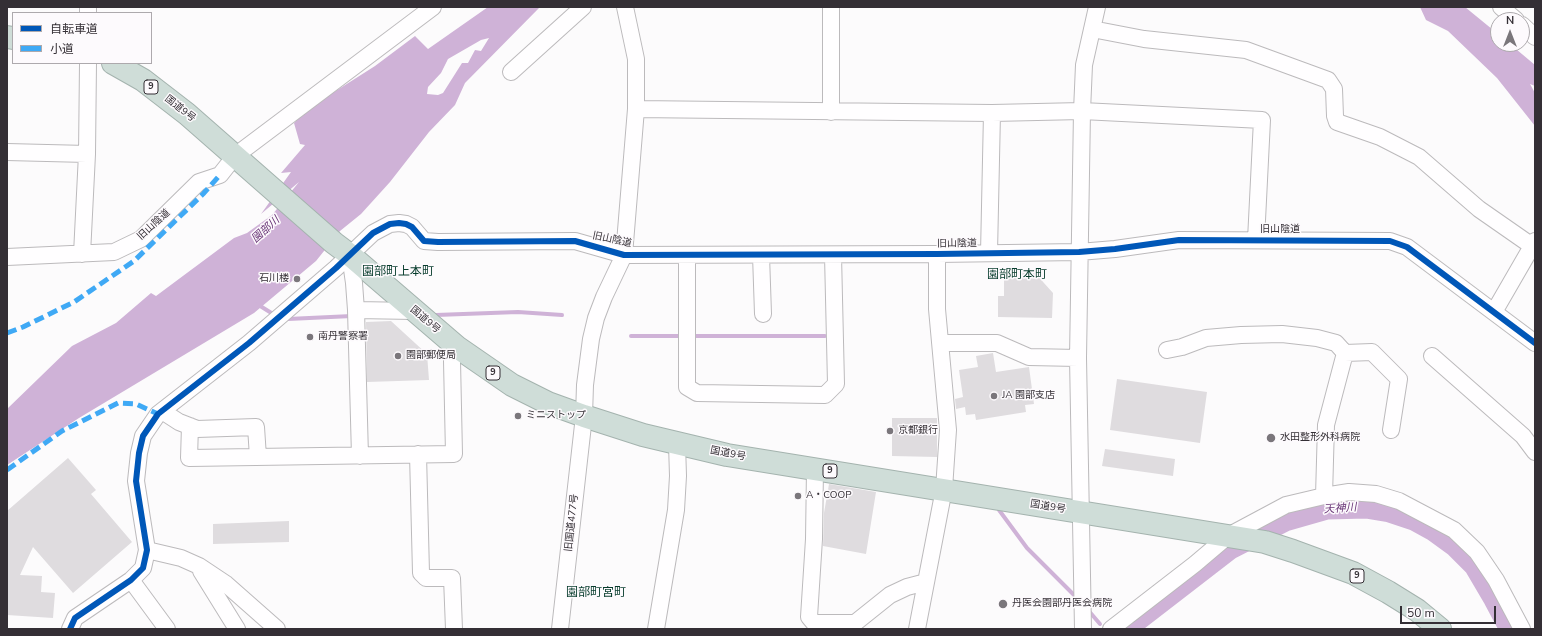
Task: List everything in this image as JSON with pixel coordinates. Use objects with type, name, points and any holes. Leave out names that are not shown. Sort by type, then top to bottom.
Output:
[{"type":"highway","name":"国道9号","points":[[116,64],[142,80],[187,114],[238,160],[348,247],[414,311],[457,347],[512,385],[548,403],[643,435],[727,455],[1265,542],[1315,558],[1353,573],[1417,610],[1440,629]]},
{"type":"street","name":"旧山陰道","points":[[7,257],[114,252],[141,239],[199,182],[220,175],[433,7]]},
{"type":"street","points":[[511,72],[583,7]]},
{"type":"street","points":[[624,7],[636,59],[636,110],[624,255]]},
{"type":"street","points":[[831,7],[831,112]]},
{"type":"street","points":[[1083,629],[1078,358],[1082,111],[1084,65],[1097,7]]},
{"type":"street","points":[[1092,29],[1144,39],[1246,50],[1328,80],[1334,89],[1335,116],[1337,122],[1380,137],[1419,157],[1479,209],[1534,245],[1494,312]]},
{"type":"street","points":[[82,254],[87,154],[88,64]]},
{"type":"street","points":[[636,110],[992,113],[1082,111],[1262,120],[1256,240]]},
{"type":"street","points":[[989,253],[992,113]]},
{"type":"street","points":[[7,152],[87,154]]},
{"type":"street","name":"旧山陰道","points":[[147,550],[136,481],[139,453],[143,436],[158,414],[249,343],[348,247],[381,227],[390,224],[398,223],[412,227],[424,241],[575,241],[624,255],[834,255],[1079,252],[1115,249],[1179,240],[1390,241],[1407,247],[1535,343]]},
{"type":"street","points":[[348,247],[354,283],[356,316],[360,456]]},
{"type":"street","points":[[917,629],[944,489],[948,430],[937,309],[937,254]]},
{"type":"street","name":"旧国道477号","points":[[560,629],[584,416],[586,370],[596,318],[604,297],[624,255]]},
{"type":"street","points":[[687,255],[687,387],[697,393],[825,395],[836,384],[834,255]]},
{"type":"street","points":[[761,255],[763,314]]},
{"type":"street","points":[[356,316],[414,311]]},
{"type":"street","points":[[1167,350],[1182,347],[1206,338],[1282,334],[1317,338],[1336,343],[1345,353]]},
{"type":"street","points":[[940,343],[997,343],[1029,357],[1078,358]]},
{"type":"street","points":[[190,426],[189,458],[454,454],[452,361],[457,347]]},
{"type":"street","points":[[1345,353],[1372,352],[1399,378],[1391,430]]},
{"type":"street","points":[[1324,496],[1326,425],[1345,353]]},
{"type":"street","points":[[1432,356],[1523,436],[1535,452]]},
{"type":"street","points":[[162,411],[178,422],[198,429],[256,427],[258,457]]},
{"type":"street","points":[[656,629],[676,510],[678,476],[676,444]]},
{"type":"street","points":[[418,454],[421,573],[426,578],[452,578],[454,629]]},
{"type":"street","points":[[815,469],[814,539],[809,617],[814,623],[856,626],[890,595],[907,587],[926,582]]},
{"type":"street","points":[[1111,629],[1232,536],[1286,506],[1324,496],[1349,492],[1376,494],[1399,501],[1454,530],[1476,552],[1496,580],[1522,629]]},
{"type":"street","points":[[70,629],[75,618],[131,580],[142,568],[147,550],[181,558],[198,566],[226,584],[277,629]]},
{"type":"street","points":[[198,566],[237,629]]},
{"type":"street","points":[[131,580],[167,629]]},
{"type":"water","name":"園部川","points":[[488,7],[540,7],[465,83],[455,105],[429,132],[390,182],[361,214],[340,231],[316,261],[254,313],[79,418],[7,465],[7,409],[72,346],[116,323],[151,293],[156,296],[234,238],[247,233],[272,215],[299,182],[261,214],[291,172],[281,173],[305,145],[300,144],[294,123],[309,108],[375,66],[415,36],[428,49]],"holes":[[[489,38],[481,51],[475,50],[468,63],[462,63],[443,93],[438,95],[427,94],[428,87],[441,73],[448,59],[481,40]]]},
{"type":"water","points":[[1420,7],[1465,7],[1490,27],[1490,52],[1520,52],[1535,65],[1535,86],[1530,84],[1535,93],[1535,126],[1497,78],[1448,31],[1426,20]]},
{"type":"building","points":[[1004,272],[1035,273],[1053,293],[1052,318],[998,317],[998,296],[1004,296]]},
{"type":"building","points":[[391,321],[427,354],[429,380],[367,382],[366,322]]},
{"type":"building","points":[[993,353],[996,372],[1029,367],[1034,404],[1025,405],[1026,412],[976,420],[975,414],[966,415],[965,407],[956,409],[955,399],[963,397],[959,370],[978,367],[976,356]]},
{"type":"building","points":[[1117,379],[1207,392],[1200,443],[1110,430]]},
{"type":"building","points":[[892,418],[937,418],[937,457],[892,456]]},
{"type":"building","points":[[1105,449],[1175,459],[1173,476],[1102,466]]},
{"type":"building","points":[[68,458],[96,490],[91,494],[132,542],[73,593],[33,547],[20,575],[42,576],[41,592],[55,593],[53,618],[7,615],[7,511]]},
{"type":"building","points":[[829,484],[876,492],[866,554],[823,546],[824,513]]},
{"type":"building","points":[[289,521],[289,542],[213,544],[213,524]]},
{"type":"waterway","points":[[257,304],[273,314]]},
{"type":"waterway","points":[[436,315],[518,312],[562,315]]},
{"type":"waterway","points":[[288,319],[352,316]]},
{"type":"waterway","points":[[631,336],[684,336]]},
{"type":"waterway","points":[[691,336],[825,336]]},
{"type":"waterway","name":"天神川","points":[[1125,629],[1230,548],[1285,520],[1327,508],[1366,507],[1390,511],[1414,519],[1434,530],[1456,546],[1475,565],[1511,629]]},
{"type":"waterway","points":[[999,510],[1027,548],[1077,598]]},
{"type":"waterway","points":[[1088,610],[1100,624]]},
{"type":"marked path","points":[[7,333],[23,327],[74,302],[134,261],[203,194],[220,175]]},
{"type":"marked path","points":[[7,470],[62,431],[118,403],[136,404],[158,414]]},
{"type":"cycle path","points":[[70,629],[75,618],[131,580],[143,568],[147,550],[136,481],[139,453],[143,436],[158,414],[249,343],[336,268],[373,233],[390,224],[406,224],[412,227],[424,241],[575,241],[624,255],[1079,252],[1115,249],[1179,240],[1390,241],[1407,247],[1535,343]]},
{"type":"place","name":"石川楼","points":[[297,279]]},
{"type":"place","name":"南丹警察署","points":[[310,337]]},
{"type":"place","name":"園部郵便局","points":[[398,356]]},
{"type":"place","name":"JA 園部支店","points":[[994,396]]},
{"type":"place","name":"ミニストップ","points":[[518,416]]},
{"type":"place","name":"京都銀行","points":[[890,431]]},
{"type":"place","name":"水田整形外科病院","points":[[1271,438]]},
{"type":"place","name":"A・COOP","points":[[798,496]]},
{"type":"place","name":"丹医会園部丹医会病院","points":[[1003,604]]},
{"type":"district","name":"園部町上本町","points":[[398,272]]},
{"type":"district","name":"園部町本町","points":[[1017,275]]},
{"type":"district","name":"園部町宮町","points":[[596,593]]}]
